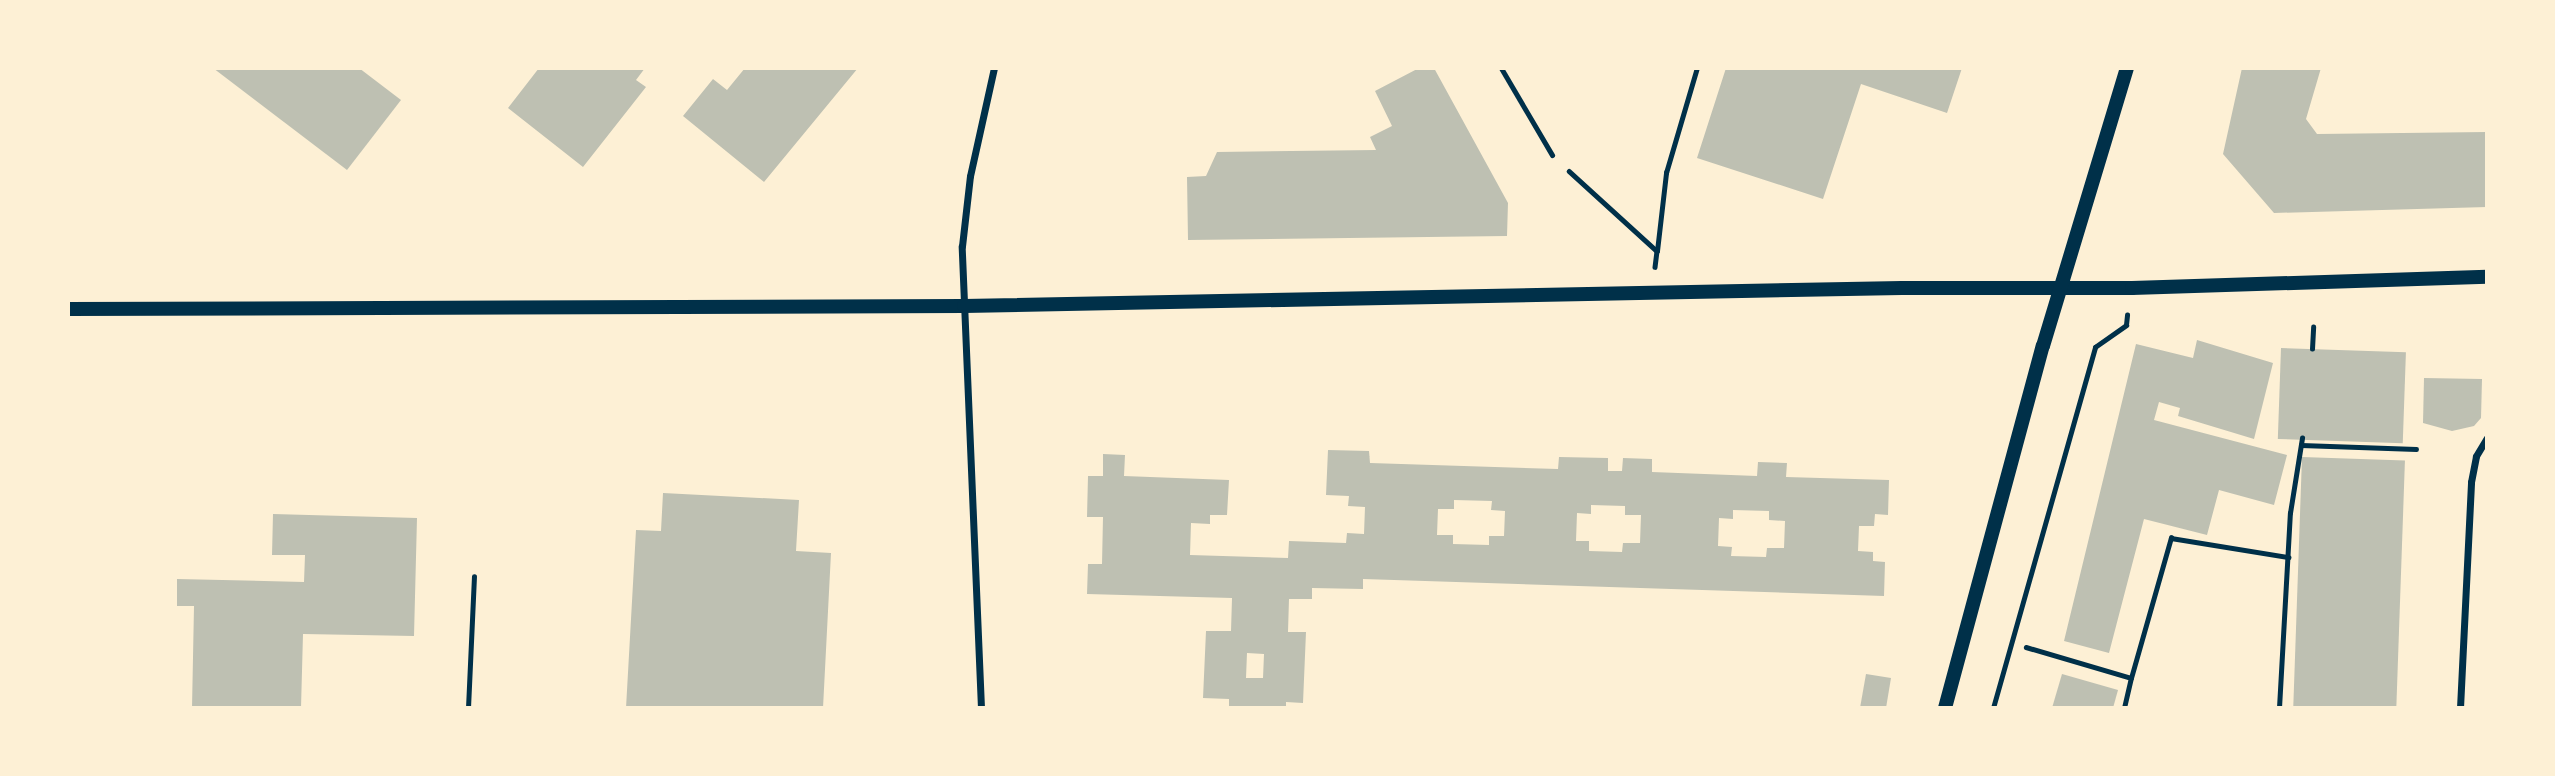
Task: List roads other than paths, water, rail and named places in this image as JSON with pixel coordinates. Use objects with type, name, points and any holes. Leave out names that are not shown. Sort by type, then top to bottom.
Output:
[{"type":"main road","points":[[1945,708],[2062,287],[2127,68]]},
{"type":"main road","points":[[68,309],[964,306],[1651,292],[2132,288],[2487,277]]},
{"type":"street","points":[[981,708],[962,246],[970,176],[994,68]]},
{"type":"street","points":[[2460,708],[2471,482],[2476,456],[2487,438]]},
{"type":"lane","points":[[1501,68],[1552,155]]},
{"type":"lane","points":[[468,708],[474,576]]}]
